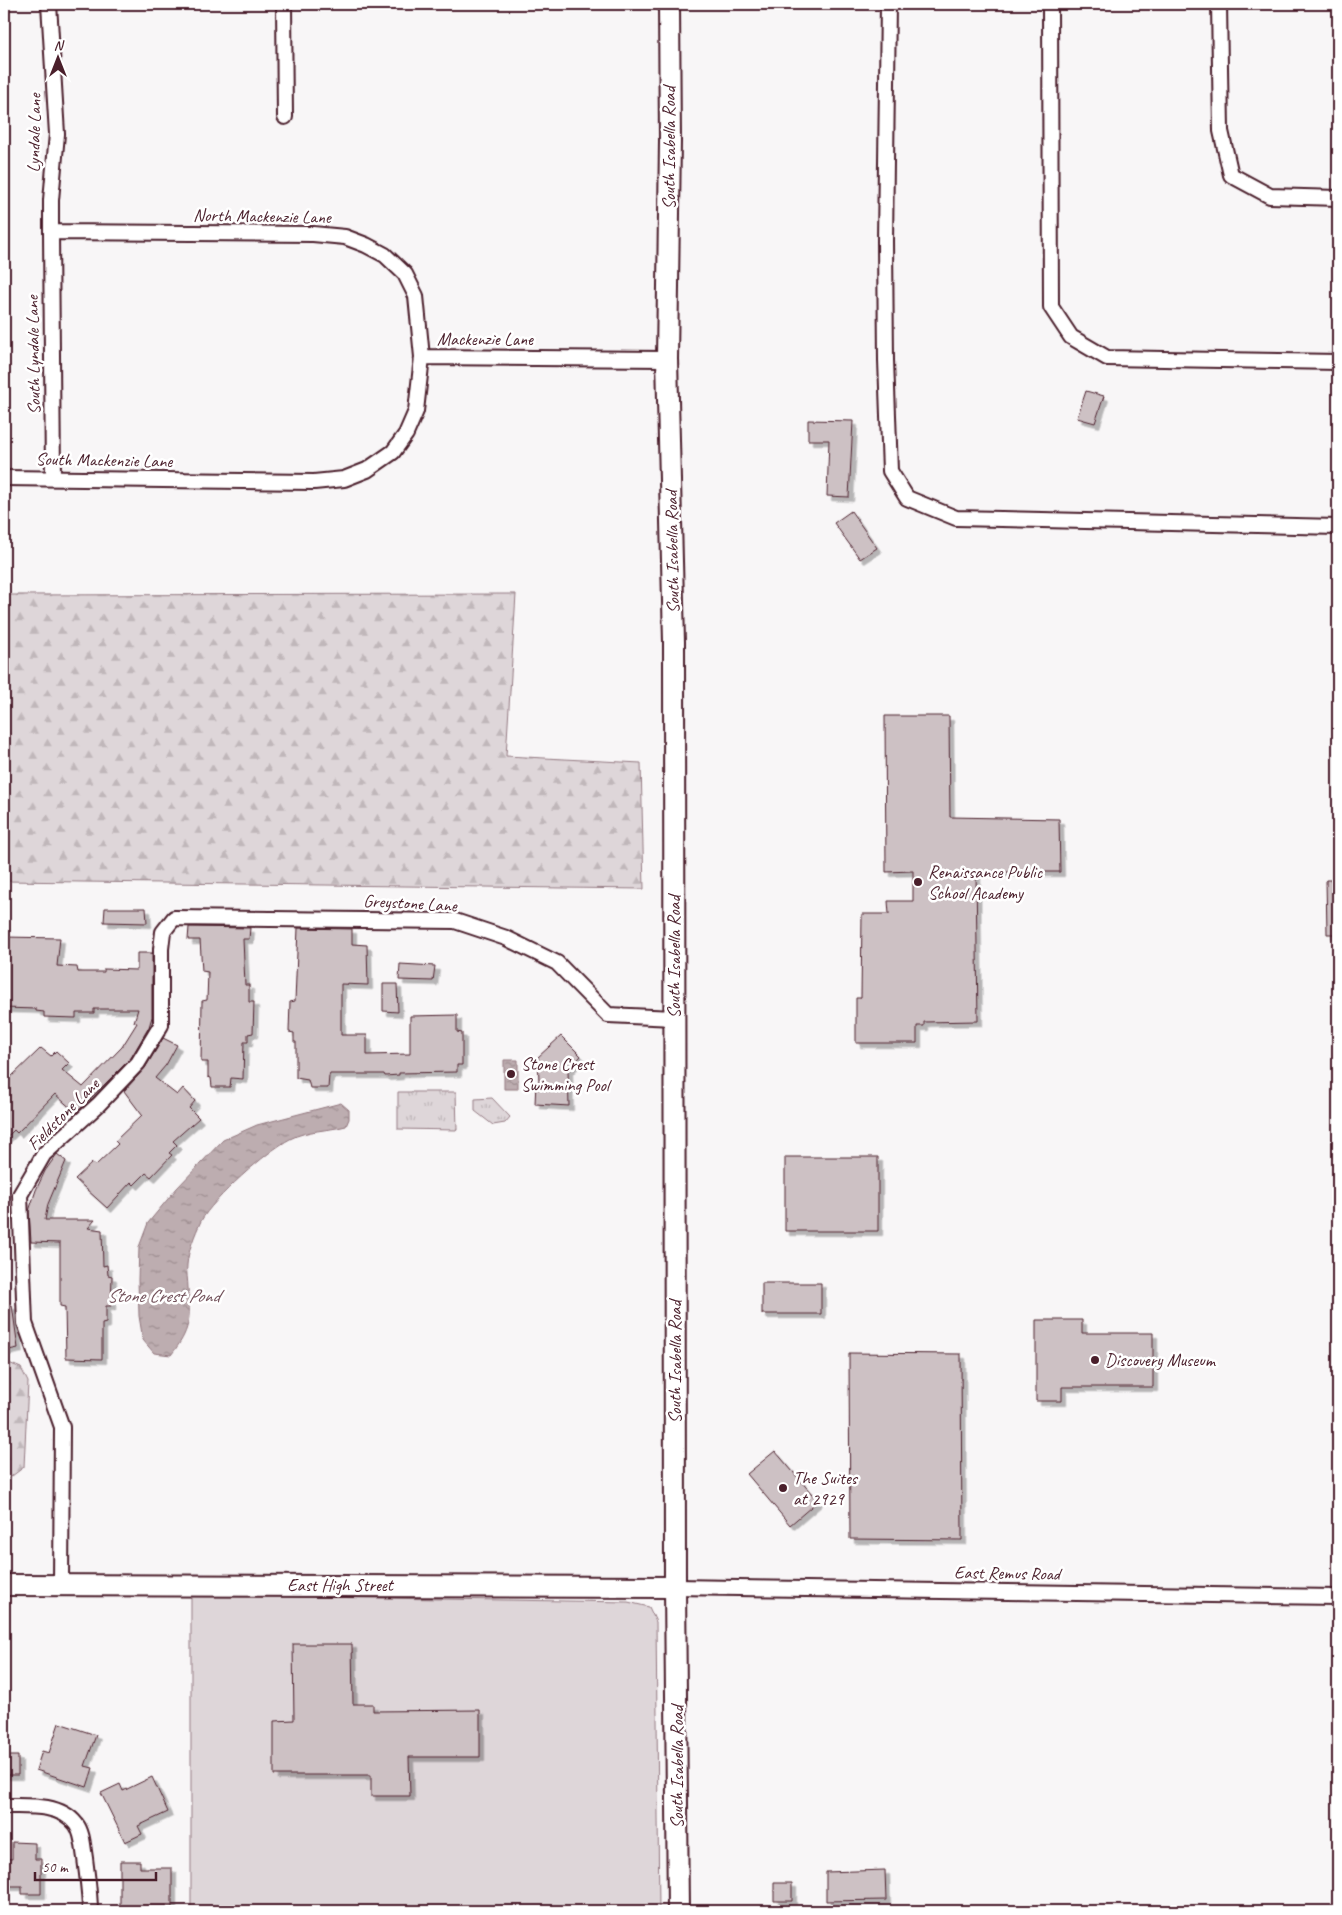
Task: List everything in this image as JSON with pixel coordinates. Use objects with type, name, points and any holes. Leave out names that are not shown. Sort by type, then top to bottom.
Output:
[{"type":"main road","name":"South Isabella Road","points":[[669,4],[670,141],[667,359],[674,642],[675,1586],[678,1911]]},
{"type":"main road","name":"East High Street","points":[[4,1585],[675,1586]]},
{"type":"street","name":"Lyndale Lane","points":[[49,4],[57,134],[51,200],[51,232]]},
{"type":"street","points":[[284,4],[285,117]]},
{"type":"street","points":[[888,4],[885,241],[886,360],[890,471],[907,498],[956,518],[1338,527]]},
{"type":"street","points":[[1050,4],[1052,307],[1071,338],[1107,358],[1338,362]]},
{"type":"street","points":[[1219,4],[1221,131],[1232,175],[1270,196],[1338,198]]},
{"type":"street","name":"North Mackenzie Lane","points":[[51,232],[313,234],[345,237],[366,245],[384,255],[405,274],[416,296],[422,357]]},
{"type":"street","name":"South Lyndale Lane","points":[[51,232],[53,478]]},
{"type":"street","name":"Mackenzie Lane","points":[[203,480],[314,482],[344,479],[367,470],[393,452],[406,434],[416,411],[422,357],[667,359]]},
{"type":"street","name":"South Mackenzie Lane","points":[[4,478],[203,480]]},
{"type":"street","name":"Greystone Lane","points":[[174,918],[455,921],[506,938],[557,963],[608,1015],[674,1018]]},
{"type":"street","name":"Fieldstone Lane","points":[[61,1585],[62,1426],[25,1323],[20,1195],[44,1154],[98,1105],[138,1063],[161,1025],[163,932],[174,918]]},
{"type":"street","name":"East Remus Road","points":[[675,1586],[1338,1597]]},
{"type":"street","points":[[4,1806],[51,1808],[64,1814],[76,1824],[83,1845],[90,1890],[90,1911]]},
{"type":"green space","points":[[516,594],[506,756],[641,763],[644,889],[4,881],[4,595]]},
{"type":"green space","points":[[398,1092],[456,1092],[457,1130],[398,1129]]},
{"type":"green space","points":[[492,1098],[510,1117],[505,1123],[493,1125],[475,1111],[475,1099]]},
{"type":"green space","points":[[4,1361],[21,1368],[28,1382],[24,1467],[8,1479],[4,1500]]},
{"type":"green space","points":[[191,1595],[628,1602],[649,1607],[656,1622],[659,1911],[191,1911]]},
{"type":"water","name":"Stone Crest Swimming Pool","points":[[504,1060],[518,1060],[518,1089],[504,1089]]},
{"type":"water","name":"Stone Crest Pond","points":[[341,1103],[349,1110],[349,1119],[346,1126],[303,1134],[280,1145],[241,1176],[207,1212],[196,1231],[190,1248],[187,1271],[189,1316],[186,1331],[171,1355],[154,1353],[143,1340],[139,1316],[139,1247],[148,1223],[177,1188],[223,1140],[257,1125]]},
{"type":"building","points":[[1086,391],[1104,396],[1095,423],[1077,418]]},
{"type":"building","points":[[808,420],[853,421],[849,497],[827,496],[829,440],[808,440]]},
{"type":"building","points":[[851,511],[877,548],[860,559],[834,523]]},
{"type":"building","name":"Renaissance Public School Academy","points":[[885,716],[949,716],[950,817],[1059,819],[1060,872],[976,872],[978,1021],[924,1022],[924,1026],[917,1026],[917,1043],[856,1043],[856,998],[861,998],[862,914],[889,914],[888,901],[913,901],[913,871],[886,872]]},
{"type":"building","points":[[1326,880],[1338,880],[1338,934],[1327,934]]},
{"type":"building","points":[[105,908],[146,908],[147,923],[104,922]]},
{"type":"building","points":[[189,927],[250,928],[249,939],[243,939],[245,985],[249,985],[249,1002],[254,1002],[253,1033],[248,1034],[248,1042],[244,1042],[243,1079],[231,1078],[230,1087],[212,1087],[211,1078],[208,1077],[208,1062],[201,1062],[202,1001],[207,1000],[208,972],[202,971],[200,940],[188,940]]},
{"type":"building","points":[[298,928],[352,929],[352,944],[367,945],[368,985],[341,984],[341,1035],[367,1035],[367,1055],[410,1054],[410,1016],[457,1015],[457,1032],[462,1033],[462,1065],[457,1065],[457,1072],[399,1073],[399,1075],[385,1076],[384,1074],[330,1074],[328,1088],[310,1088],[308,1080],[296,1078],[296,1042],[294,1042],[294,1033],[289,1032],[290,1002],[295,1001]]},
{"type":"building","points":[[4,937],[60,938],[57,966],[77,967],[78,972],[104,972],[104,969],[137,970],[137,953],[152,953],[152,1017],[149,1027],[131,1058],[76,1113],[55,1094],[17,1133],[14,1130],[4,1140],[4,1072],[10,1078],[41,1048],[51,1056],[56,1051],[69,1063],[62,1070],[83,1087],[122,1047],[137,1023],[134,1022],[138,1009],[94,1009],[94,1013],[76,1013],[76,1018],[44,1017],[44,1012],[36,1011],[36,1009],[4,1008]]},
{"type":"building","points":[[400,964],[435,966],[433,981],[399,980]]},
{"type":"building","points":[[383,984],[397,984],[398,1012],[383,1011]]},
{"type":"building","points":[[561,1036],[581,1056],[568,1070],[569,1106],[535,1104],[536,1082],[539,1082],[538,1057]]},
{"type":"building","points":[[163,1038],[177,1045],[166,1065],[155,1078],[177,1095],[183,1088],[195,1101],[189,1108],[199,1118],[173,1141],[177,1145],[169,1153],[172,1155],[151,1177],[146,1173],[134,1185],[131,1182],[107,1208],[75,1179],[92,1163],[96,1165],[118,1144],[115,1141],[142,1115],[124,1091],[145,1068]]},
{"type":"building","points":[[57,1154],[66,1161],[48,1204],[45,1220],[95,1220],[88,1228],[102,1230],[103,1266],[107,1265],[108,1275],[112,1276],[111,1306],[106,1306],[106,1323],[102,1324],[102,1359],[66,1358],[65,1307],[60,1306],[60,1243],[31,1242],[29,1211],[45,1171]]},
{"type":"building","points":[[785,1157],[878,1157],[878,1231],[785,1231]]},
{"type":"building","points":[[762,1283],[821,1283],[821,1314],[762,1314]]},
{"type":"building","points":[[4,1305],[12,1305],[18,1348],[4,1351]]},
{"type":"building","name":"Discovery Museum","points":[[1036,1320],[1082,1320],[1082,1333],[1153,1333],[1153,1387],[1062,1387],[1062,1401],[1036,1401]]},
{"type":"building","points":[[849,1353],[961,1354],[962,1540],[850,1539]]},
{"type":"building","name":"The Suites at 2929","points":[[775,1451],[818,1501],[790,1525],[747,1474]]},
{"type":"building","points":[[293,1644],[352,1644],[353,1704],[373,1704],[373,1711],[480,1710],[480,1757],[409,1757],[410,1796],[371,1796],[371,1775],[274,1775],[274,1721],[294,1720]]},
{"type":"building","points":[[59,1723],[96,1735],[85,1766],[93,1768],[87,1787],[36,1770],[42,1751],[49,1753]]},
{"type":"building","points":[[4,1756],[18,1756],[18,1775],[4,1775]]},
{"type":"building","points":[[152,1777],[168,1812],[138,1826],[142,1834],[125,1842],[101,1793],[120,1784],[123,1791]]},
{"type":"building","points":[[12,1842],[35,1843],[35,1859],[41,1859],[41,1894],[22,1894],[22,1886],[4,1886],[4,1858],[12,1859]]},
{"type":"building","points":[[120,1861],[140,1861],[140,1868],[172,1868],[172,1907],[139,1907],[138,1911],[120,1911]]},
{"type":"building","points":[[885,1870],[886,1900],[826,1901],[826,1872]]},
{"type":"building","points":[[774,1883],[792,1883],[792,1901],[774,1901]]},
{"type":"place","name":"Renaissance Public School Academy","points":[[918,882]]},
{"type":"place","name":"Stone Crest Swimming Pool","points":[[511,1074]]},
{"type":"place","name":"Discovery Museum","points":[[1095,1360]]},
{"type":"place","name":"The Suites at 2929","points":[[783,1488]]}]
